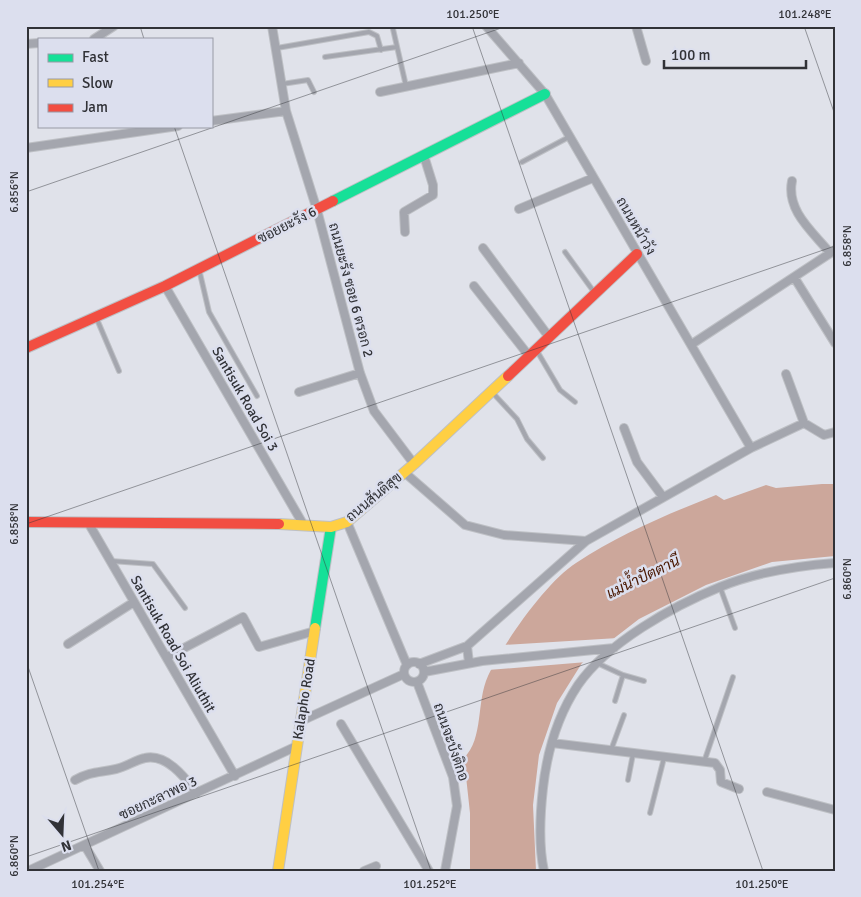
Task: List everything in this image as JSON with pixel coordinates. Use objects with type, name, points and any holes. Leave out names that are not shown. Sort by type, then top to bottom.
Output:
[{"type":"street","points":[[96,38],[114,26]]},
{"type":"street","name":"ถนนยะรัง ซอย 6 ตรอก 2","points":[[272,26],[286,111],[318,210],[360,373],[374,411],[414,464]]},
{"type":"street","name":"ถนนหน้าวัง","points":[[486,26],[545,94],[751,448]]},
{"type":"street","points":[[636,26],[646,62]]},
{"type":"street","points":[[380,92],[519,63]]},
{"type":"street","name":"ซอยยะรัง 6","points":[[26,348],[165,286],[545,94]]},
{"type":"street","points":[[212,122],[286,111]]},
{"type":"street","points":[[26,148],[164,128]]},
{"type":"street","points":[[405,232],[404,212],[433,195],[433,185],[424,156]]},
{"type":"street","points":[[519,209],[593,178]]},
{"type":"street","points":[[692,344],[833,252],[794,207],[791,189],[792,181]]},
{"type":"street","points":[[483,248],[549,337]]},
{"type":"street","name":"ถนนสันติสุข","points":[[26,522],[89,524],[303,524],[331,527],[347,522],[414,464],[637,254]]},
{"type":"street","points":[[794,277],[835,343]]},
{"type":"street","name":"Santisuk Road Soi 3","points":[[165,286],[303,524]]},
{"type":"street","points":[[474,286],[532,353]]},
{"type":"street","points":[[299,392],[360,373]]},
{"type":"street","points":[[786,374],[804,423],[824,435],[835,432]]},
{"type":"street","points":[[408,665],[420,664],[467,646],[586,541],[751,448],[804,423]]},
{"type":"street","points":[[624,428],[636,462],[663,497]]},
{"type":"street","points":[[404,472],[465,525],[504,534],[586,541]]},
{"type":"street","points":[[301,721],[404,674],[408,665],[347,522]]},
{"type":"street","name":"Santisuk Road Soi Aliuthit","points":[[89,524],[234,776]]},
{"type":"street","name":"Kalapho Road","points":[[278,871],[331,527]]},
{"type":"street","points":[[544,871],[541,855],[541,805],[546,760],[562,714],[579,684],[598,663],[614,648],[651,622],[720,587],[796,566],[835,563]]},
{"type":"street","points":[[68,644],[134,602]]},
{"type":"street","points":[[166,657],[244,617],[259,648],[315,631]]},
{"type":"street","points":[[467,646],[469,663]]},
{"type":"street","points":[[424,672],[469,663],[614,648]]},
{"type":"street","points":[[404,674],[410,682],[417,682],[422,678],[424,672],[420,664]]},
{"type":"street","name":"ถนนจะบังติกอ","points":[[417,682],[453,777],[457,806],[445,871]]},
{"type":"street","points":[[341,724],[429,871]]},
{"type":"street","points":[[552,743],[718,765],[723,784],[739,789]]},
{"type":"street","name":"ซอยกะลาพอ 3","points":[[28,871],[297,746]]},
{"type":"street","points":[[75,780],[88,773],[114,770],[149,757],[171,766],[198,793]]},
{"type":"street","points":[[767,792],[835,810]]},
{"type":"street","points":[[85,846],[100,871]]},
{"type":"street","points":[[364,871],[376,866]]},
{"type":"lane","points":[[393,29],[406,86]]},
{"type":"lane","points":[[277,48],[369,32],[377,36],[381,50]]},
{"type":"lane","points":[[325,57],[396,48]]},
{"type":"lane","points":[[282,84],[308,80],[314,92]]},
{"type":"lane","points":[[522,162],[570,137]]},
{"type":"lane","points":[[565,252],[595,294]]},
{"type":"lane","points":[[199,269],[209,312],[257,396]]},
{"type":"lane","points":[[96,317],[119,371]]},
{"type":"lane","points":[[532,353],[560,390],[575,402]]},
{"type":"lane","points":[[491,392],[515,416],[527,439],[543,458]]},
{"type":"lane","points":[[111,561],[153,564],[185,608]]},
{"type":"lane","points":[[720,587],[735,628]]},
{"type":"lane","points":[[598,663],[623,675],[644,681]]},
{"type":"lane","points":[[615,701],[623,675]]},
{"type":"lane","points":[[704,762],[733,677]]},
{"type":"lane","points":[[610,752],[624,715]]},
{"type":"lane","points":[[628,780],[634,754]]},
{"type":"lane","points":[[650,812],[664,758]]},
{"type":"water","name":"แม่น้ำปัตตานี","points":[[835,484],[835,556],[772,562],[706,585],[639,619],[582,663],[557,703],[539,755],[533,805],[536,871],[470,871],[470,813],[464,758],[470,750],[477,730],[484,686],[495,663],[515,631],[552,584],[576,563],[610,543],[662,517],[716,495],[724,500],[766,485],[776,488]]},
{"type":"pier","points":[[618,638],[587,662],[488,670],[502,645]]},
{"type":"traffic: fast","points":[[333,201],[545,94]]},
{"type":"traffic: fast","points":[[315,628],[331,527]]},
{"type":"traffic: slow","points":[[279,524],[331,527],[347,522],[414,464],[508,376]]},
{"type":"traffic: slow","points":[[278,871],[315,628]]},
{"type":"traffic: jam","points":[[26,348],[165,286],[333,201]]},
{"type":"traffic: jam","points":[[508,376],[637,254]]},
{"type":"traffic: jam","points":[[26,522],[279,524]]}]
